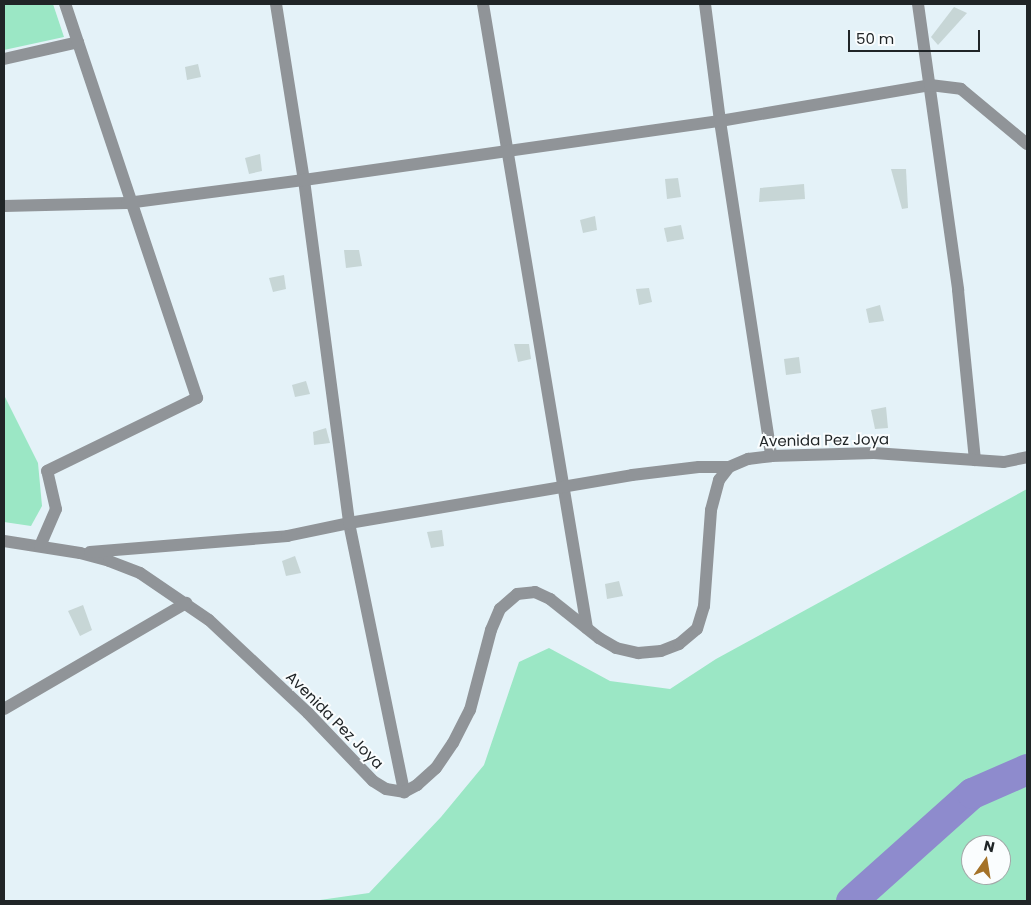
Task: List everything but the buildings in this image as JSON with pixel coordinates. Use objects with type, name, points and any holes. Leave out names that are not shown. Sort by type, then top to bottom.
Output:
[{"type":"street","points":[[40,546],[56,509],[47,471],[197,398],[65,4]]},
{"type":"street","points":[[276,4],[304,180],[349,523],[404,792],[417,785],[436,768],[453,743],[470,710],[492,630],[500,609],[517,594],[535,592],[550,599],[616,648],[638,654],[661,651],[679,644],[697,629],[704,606],[711,510],[719,480],[729,467]]},
{"type":"street","points":[[483,4],[562,488],[587,628]]},
{"type":"street","points":[[706,4],[720,121],[771,456]]},
{"type":"street","points":[[918,4],[958,290],[975,460]]},
{"type":"street","points":[[4,59],[78,42]]},
{"type":"street","points":[[4,206],[132,202],[304,180],[720,121],[930,85],[961,88],[1027,144]]},
{"type":"street","name":"Avenida Pez Joya","points":[[729,467],[748,459],[771,456],[874,453],[1004,462],[1027,457]]},
{"type":"street","points":[[80,553],[287,536],[349,523],[632,475],[699,467],[729,467]]},
{"type":"street","name":"Avenida Pez Joya","points":[[4,541],[80,553],[109,561],[140,573],[209,620],[308,713],[372,781],[386,789],[404,792]]},
{"type":"street","points":[[4,709],[186,603]]},
{"type":"green space","points":[[4,4],[53,4],[64,37],[4,50]]},
{"type":"green space","points":[[4,395],[38,463],[42,506],[31,526],[4,522]]},
{"type":"green space","points":[[1027,489],[1027,901],[313,901],[369,893],[441,817],[484,765],[519,662],[549,648],[610,681],[670,689],[716,659]]},
{"type":"waterway","points":[[851,901],[972,793],[1027,769]]}]
